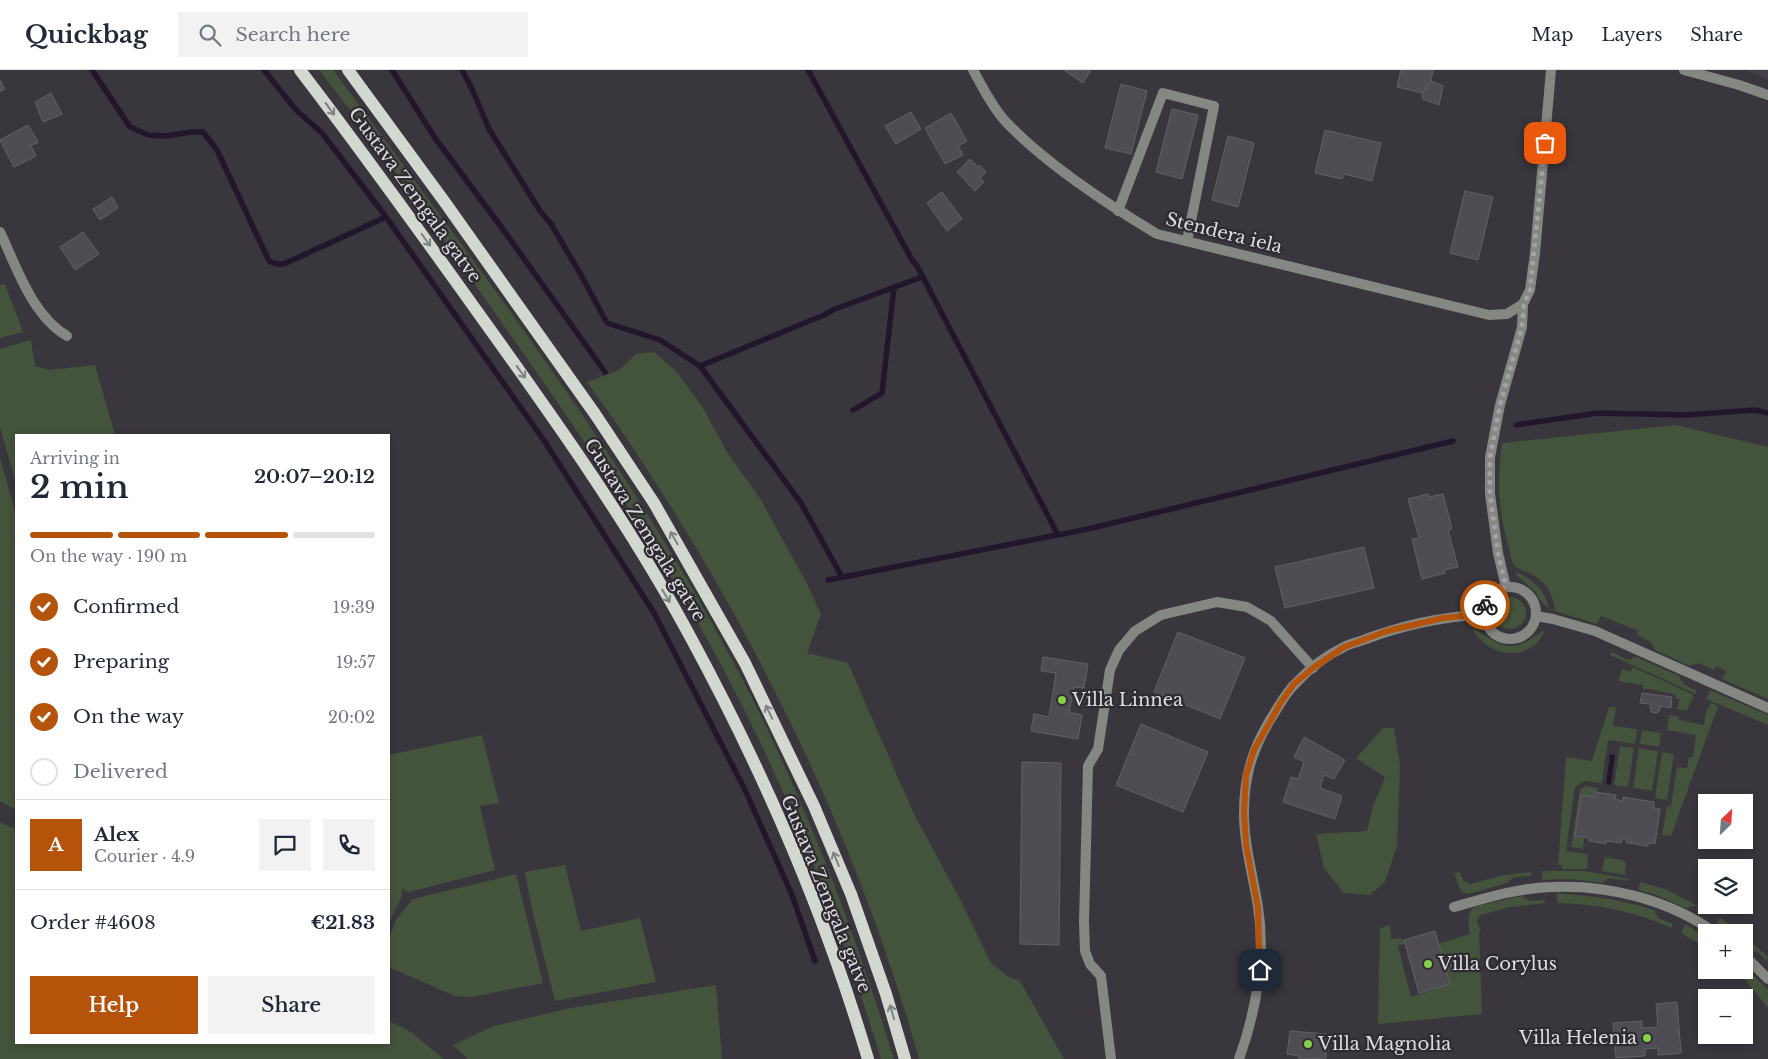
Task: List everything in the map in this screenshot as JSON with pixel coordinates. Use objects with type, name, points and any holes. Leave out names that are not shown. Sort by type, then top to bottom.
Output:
[{"type":"main road","name":"Gustava Zemgala gatve","points":[[300,70],[540,399],[616,512],[691,638],[740,733],[801,868],[853,1008],[868,1059]]},
{"type":"main road","name":"Gustava Zemgala gatve","points":[[348,70],[401,140],[595,414],[654,503],[740,654],[814,806],[843,877],[886,994],[905,1059]]},
{"type":"street","name":"Stendera iela","points":[[972,70],[1005,121],[1044,156],[1118,211],[1157,234],[1489,315],[1507,314],[1524,304]]},
{"type":"street","points":[[1506,587],[1498,553],[1490,494],[1490,457],[1500,405],[1522,327],[1524,304],[1530,290],[1551,70]]},
{"type":"street","points":[[1684,70],[1739,85],[1768,96]]},
{"type":"street","points":[[1118,211],[1163,93],[1214,106],[1187,241]]},
{"type":"street","points":[[0,232],[32,296],[47,319],[56,329],[67,336]]},
{"type":"street","points":[[1506,587],[1518,588],[1529,594],[1536,606],[1536,616],[1530,629],[1520,637],[1508,639],[1496,635],[1487,626],[1484,614],[1486,601],[1494,591],[1506,587]]},
{"type":"street","points":[[1111,1059],[1101,976],[1090,964],[1085,951],[1084,922],[1088,766],[1098,749],[1110,670],[1119,650],[1135,630],[1160,615],[1217,602],[1247,607],[1271,621],[1313,668]]},
{"type":"street","points":[[1239,1059],[1246,1040],[1260,970],[1258,908],[1246,844],[1244,813],[1246,775],[1254,750],[1281,702],[1294,684],[1313,668],[1344,647],[1387,631],[1443,618],[1484,614]]},
{"type":"street","points":[[1536,616],[1562,621],[1595,631],[1768,708]]},
{"type":"street","points":[[1454,908],[1514,891],[1574,886],[1597,888],[1631,895],[1683,913],[1701,924]]},
{"type":"street","points":[[1753,964],[1768,979]]},
{"type":"shaded area","points":[[1746,70],[1768,70],[1768,79]]},
{"type":"shaded area","points":[[1610,754],[1615,755],[1611,785],[1606,784]]},
{"type":"green space","points":[[319,70],[333,70],[421,189],[573,401],[667,545],[724,645],[775,745],[798,796],[820,847],[859,952],[894,1059],[881,1059],[847,954],[808,850],[739,699],[686,603],[630,511],[571,421],[400,178]]},
{"type":"green space","points":[[5,284],[23,332],[0,338],[0,285]]},
{"type":"green space","points":[[31,340],[35,366],[49,370],[95,365],[115,434],[15,434],[15,480],[0,427],[0,349]]},
{"type":"green space","points":[[654,352],[677,372],[703,408],[727,452],[761,500],[806,582],[821,614],[807,653],[848,663],[913,812],[960,899],[991,963],[1009,977],[1020,981],[1064,1059],[919,1059],[892,970],[860,881],[823,793],[782,706],[738,621],[690,538],[640,458],[587,382],[619,370],[636,354]]},
{"type":"green space","points":[[1676,425],[1768,447],[1768,699],[1722,679],[1726,671],[1716,666],[1714,670],[1698,663],[1690,666],[1655,650],[1651,642],[1637,635],[1639,631],[1601,616],[1597,624],[1555,611],[1553,599],[1548,588],[1540,579],[1516,567],[1512,559],[1502,518],[1499,494],[1502,443]]},
{"type":"green space","points":[[0,458],[15,510],[15,809],[0,801]]},
{"type":"green space","points":[[1516,572],[1538,586],[1545,596],[1549,609],[1539,599],[1536,592],[1517,576]]},
{"type":"green space","points":[[1510,597],[1516,598],[1521,602],[1525,607],[1525,619],[1521,624],[1516,628],[1510,629],[1504,628],[1499,624],[1495,619],[1494,613],[1495,607],[1499,602],[1504,598]]},
{"type":"green space","points":[[1472,628],[1495,642],[1507,646],[1521,644],[1545,630],[1538,641],[1530,648],[1520,652],[1509,653],[1498,651],[1488,646]]},
{"type":"green space","points":[[1612,652],[1628,660],[1636,657],[1679,676],[1683,684],[1697,691],[1696,694],[1610,655]]},
{"type":"green space","points":[[1633,667],[1694,695],[1687,711],[1677,709],[1679,699],[1675,698],[1676,695],[1643,689],[1643,685],[1618,681],[1622,669],[1630,672]]},
{"type":"green space","points":[[1710,690],[1768,715],[1768,725],[1706,699]]},
{"type":"green space","points":[[1711,703],[1718,706],[1671,836],[1662,835],[1667,806],[1671,806],[1677,767],[1687,768],[1689,757],[1693,757],[1696,735],[1667,730],[1669,715],[1679,717],[1679,720],[1704,725],[1706,712]]},
{"type":"green space","points":[[1609,707],[1616,707],[1613,726],[1637,729],[1635,744],[1608,740],[1602,783],[1585,781],[1575,787],[1566,851],[1586,854],[1588,856],[1587,869],[1562,869],[1562,865],[1558,865],[1566,757],[1592,761]]},
{"type":"green space","points":[[1383,728],[1394,728],[1400,765],[1397,846],[1385,882],[1370,895],[1344,893],[1324,868],[1316,834],[1367,831],[1373,806],[1385,777],[1356,758]]},
{"type":"green space","points":[[1642,730],[1661,733],[1659,747],[1640,744]]},
{"type":"green space","points":[[482,735],[499,803],[480,806],[495,870],[409,892],[402,889],[401,898],[390,921],[390,755]]},
{"type":"green space","points":[[1620,746],[1634,748],[1628,787],[1614,785]]},
{"type":"green space","points":[[1639,748],[1658,751],[1652,791],[1633,788]]},
{"type":"green space","points":[[1662,752],[1674,754],[1667,800],[1655,798]]},
{"type":"green space","points":[[1585,786],[1598,788],[1594,797],[1581,795],[1575,836],[1584,837],[1583,849],[1571,847],[1580,790]]},
{"type":"green space","points":[[0,822],[15,830],[15,1044],[390,1044],[390,1022],[411,1032],[444,1059],[0,1059]]},
{"type":"green space","points":[[1605,857],[1623,860],[1626,863],[1625,875],[1602,871]]},
{"type":"green space","points":[[565,865],[581,931],[640,918],[656,982],[555,1001],[531,905],[525,872]]},
{"type":"green space","points":[[1542,871],[1585,871],[1629,879],[1629,881],[1609,878],[1603,883],[1570,879],[1542,880]]},
{"type":"green space","points":[[1460,872],[1463,880],[1470,884],[1504,875],[1531,872],[1531,876],[1515,877],[1507,883],[1468,894],[1461,891],[1454,874]]},
{"type":"green space","points":[[516,874],[543,983],[471,997],[455,996],[390,967],[390,935],[397,918],[413,899]]},
{"type":"green space","points":[[1640,882],[1665,889],[1698,906],[1698,908],[1695,906],[1686,908],[1656,895],[1638,890]]},
{"type":"green space","points":[[1557,893],[1606,898],[1642,906],[1654,910],[1658,918],[1673,924],[1671,928],[1615,909],[1557,903]]},
{"type":"green space","points":[[1522,896],[1529,901],[1545,900],[1545,903],[1510,907],[1480,915],[1477,921],[1481,931],[1479,932],[1482,1014],[1378,1024],[1380,928],[1390,925],[1391,939],[1400,938],[1404,940],[1405,944],[1398,946],[1411,997],[1450,984],[1438,944],[1470,934],[1468,919],[1470,912],[1476,906]]},
{"type":"green space","points":[[1720,918],[1729,924],[1717,924]]},
{"type":"green space","points":[[1685,924],[1698,932],[1698,943],[1681,933]]},
{"type":"green space","points":[[1753,944],[1768,957],[1767,961],[1758,952],[1753,951]]},
{"type":"green space","points":[[1753,975],[1768,990],[1768,1008],[1753,989],[1745,979],[1753,979]]},
{"type":"green space","points":[[716,985],[722,1059],[468,1059],[453,1045],[494,1026],[571,1008]]},
{"type":"building","points":[[1064,70],[1091,70],[1083,83]]},
{"type":"building","points":[[1401,70],[1433,70],[1431,81],[1422,93],[1397,87]]},
{"type":"building","points":[[0,80],[5,89],[0,92]]},
{"type":"building","points":[[1431,81],[1443,86],[1439,105],[1423,99],[1422,93]]},
{"type":"building","points":[[1121,84],[1147,91],[1131,154],[1105,148]]},
{"type":"building","points":[[51,93],[62,114],[43,122],[35,102]]},
{"type":"building","points":[[1172,109],[1198,115],[1182,179],[1156,172]]},
{"type":"building","points":[[911,112],[921,129],[896,144],[885,126]]},
{"type":"building","points":[[951,113],[967,141],[958,146],[963,155],[945,164],[925,128]]},
{"type":"building","points":[[28,125],[38,142],[31,146],[36,156],[14,167],[0,140]]},
{"type":"building","points":[[1325,130],[1381,143],[1372,181],[1344,174],[1342,179],[1315,173]]},
{"type":"building","points":[[1228,136],[1254,143],[1238,207],[1212,200]]},
{"type":"building","points":[[970,159],[978,167],[980,165],[986,172],[980,178],[984,182],[975,191],[957,172]]},
{"type":"building","points":[[1465,191],[1493,197],[1478,260],[1450,253]]},
{"type":"building","points":[[942,192],[962,219],[947,231],[927,203]]},
{"type":"building","points":[[112,197],[118,208],[100,220],[93,209]]},
{"type":"building","points":[[83,232],[99,254],[75,270],[60,247]]},
{"type":"building","points":[[1428,494],[1429,497],[1443,494],[1452,529],[1448,530],[1458,567],[1444,570],[1445,573],[1422,579],[1412,539],[1419,538],[1408,499]]},
{"type":"building","points":[[1364,547],[1374,588],[1285,608],[1275,567]]},
{"type":"building","points":[[1178,632],[1245,658],[1220,719],[1154,692]]},
{"type":"building","name":"Villa Linnea","points":[[1043,657],[1088,664],[1084,688],[1074,687],[1069,712],[1082,715],[1078,739],[1031,731],[1034,714],[1049,717],[1056,673],[1041,671]]},
{"type":"building","points":[[1642,693],[1672,697],[1671,708],[1661,706],[1657,713],[1651,712],[1650,704],[1640,703]]},
{"type":"building","points":[[1141,724],[1208,752],[1183,812],[1116,785]]},
{"type":"building","points":[[1304,737],[1345,760],[1334,779],[1324,775],[1320,788],[1342,796],[1335,819],[1283,802],[1291,777],[1298,779],[1304,762],[1294,757]]},
{"type":"building","points":[[1022,762],[1061,763],[1059,945],[1020,944]]},
{"type":"building","points":[[1595,792],[1616,795],[1615,799],[1623,801],[1623,797],[1654,802],[1654,808],[1660,809],[1655,844],[1648,843],[1648,846],[1629,843],[1626,842],[1626,839],[1622,839],[1621,843],[1606,841],[1606,844],[1589,841],[1589,838],[1575,836],[1581,795],[1594,797]]},
{"type":"building","name":"Villa Corylus","points":[[1435,931],[1450,984],[1419,993],[1404,940]]},
{"type":"building","name":"Villa Helenia","points":[[1677,1002],[1681,1053],[1658,1055],[1658,1048],[1645,1049],[1645,1056],[1616,1058],[1613,1023],[1642,1021],[1642,1028],[1658,1027],[1656,1004]]},
{"type":"building","name":"Villa Magnolia","points":[[1290,1031],[1327,1034],[1326,1058],[1299,1059],[1299,1056],[1287,1054]]},
{"type":"waterway","points":[[92,70],[130,127],[148,135],[166,136],[203,132],[217,150],[269,261],[276,264],[284,264],[386,217]]},
{"type":"waterway","points":[[264,70],[296,110],[322,133],[386,217],[545,442],[654,613],[745,790],[792,895],[815,961]]},
{"type":"waterway","points":[[392,70],[435,138],[605,372]]},
{"type":"waterway","points":[[462,70],[489,129],[540,211],[551,224],[607,323],[660,340],[700,366],[801,503],[842,577]]},
{"type":"waterway","points":[[808,70],[917,266],[1058,535]]},
{"type":"waterway","points":[[700,366],[835,309],[922,277]]},
{"type":"waterway","points":[[853,410],[882,393],[894,287]]},
{"type":"waterway","points":[[1516,425],[1598,413],[1685,415],[1755,410],[1768,413]]},
{"type":"waterway","points":[[828,580],[1088,529],[1453,441]]},
{"type":"way so far","points":[[1485,605],[1494,591],[1506,587],[1498,553],[1490,494],[1490,457],[1500,405],[1522,327],[1524,304],[1530,290],[1545,143]]},
{"type":"place","name":"Villa Linnea","points":[[1062,700]]},
{"type":"place","name":"Villa Corylus","points":[[1428,964]]},
{"type":"place","name":"Villa Helenia","points":[[1647,1038]]},
{"type":"place","name":"Villa Magnolia","points":[[1308,1044]]},
{"type":"route","points":[[1260,970],[1258,908],[1246,844],[1244,813],[1246,775],[1254,750],[1281,702],[1294,684],[1313,668],[1344,647],[1387,631],[1443,618],[1484,614],[1485,605]]}]
